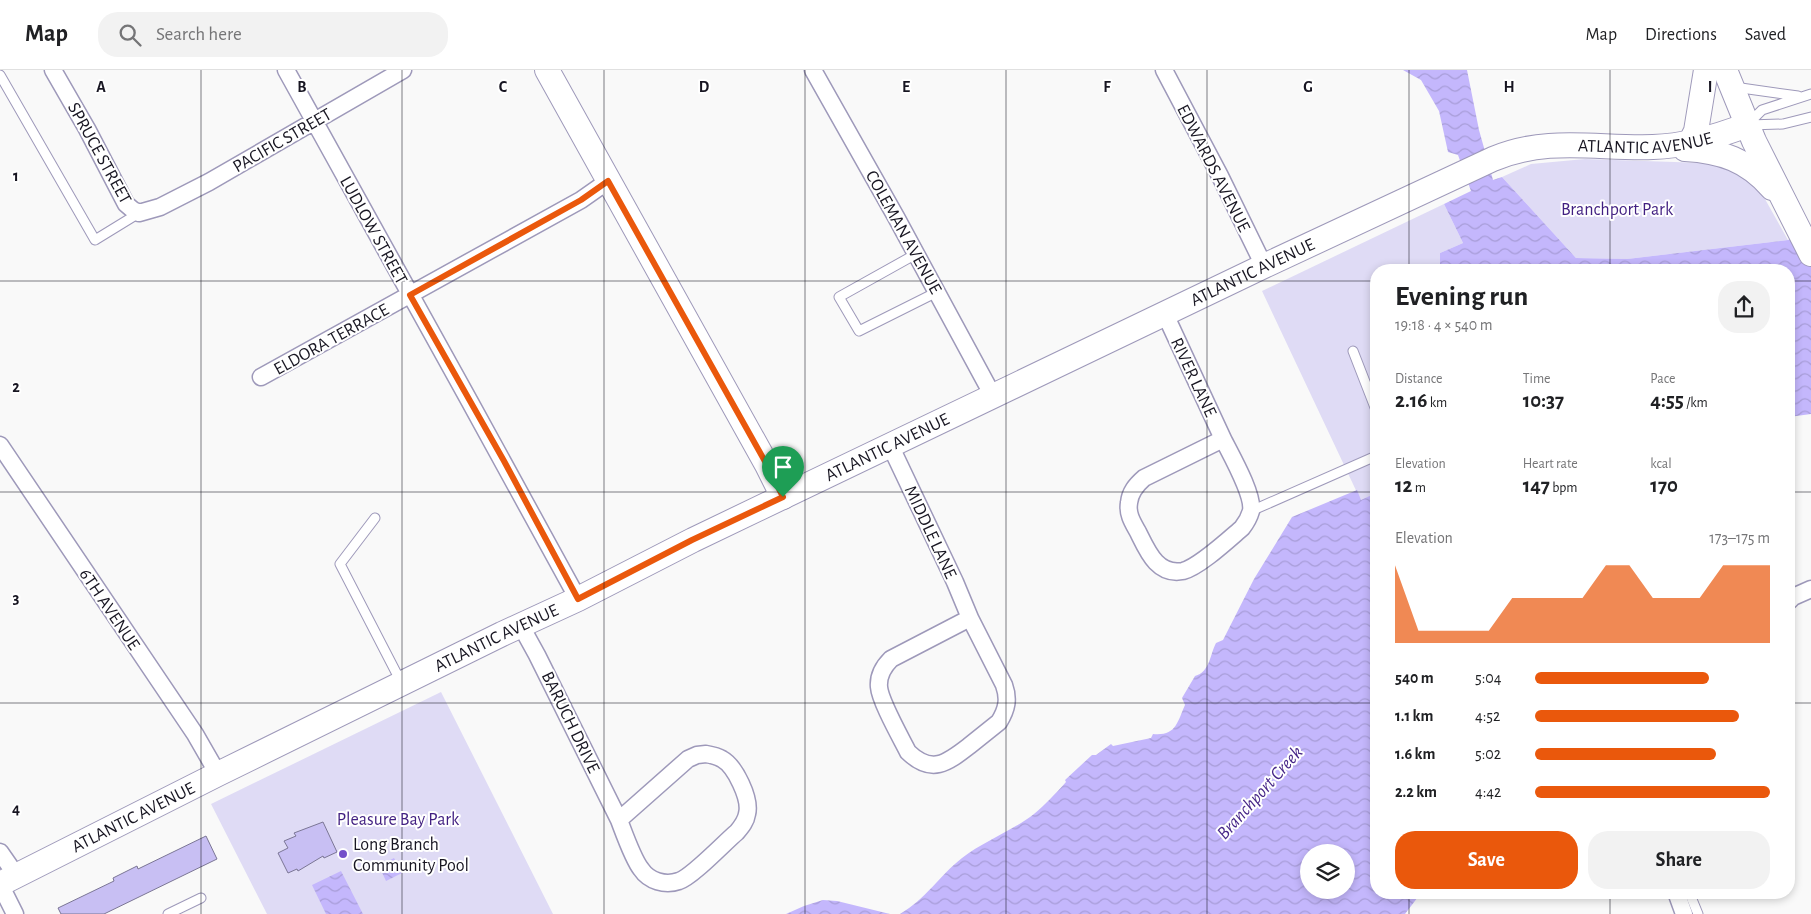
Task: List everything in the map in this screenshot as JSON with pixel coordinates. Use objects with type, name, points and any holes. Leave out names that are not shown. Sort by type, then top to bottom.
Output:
[{"type":"street","name":"SPRUCE STREET","points":[[53,70],[87,129],[126,204],[132,210],[140,213],[160,207]]},
{"type":"street","name":"LUDLOW STREET","points":[[286,70],[504,461],[578,599]]},
{"type":"street","name":"PACIFIC STREET","points":[[160,207],[209,182],[403,70]]},
{"type":"street","points":[[547,70],[783,497]]},
{"type":"street","name":"COLEMAN AVENUE","points":[[813,70],[993,396]]},
{"type":"street","name":"EDWARDS AVENUE","points":[[1164,70],[1220,176],[1264,266]]},
{"type":"street","points":[[1690,143],[1696,132],[1706,70]]},
{"type":"street","points":[[1728,78],[1747,124],[1811,254]]},
{"type":"street","name":"ATLANTIC AVENUE","points":[[5,881],[218,774],[578,599],[692,540],[1264,266],[1493,159],[1530,149],[1573,144],[1651,147],[1690,143],[1747,124]]},
{"type":"street","points":[[1651,147],[1700,150],[1736,159],[1764,179],[1787,204]]},
{"type":"street","name":"ELDORA TERRACE","points":[[262,377],[581,200],[608,181]]},
{"type":"street","name":"RIVER LANE","points":[[1165,314],[1249,494],[1251,511],[1242,528],[1194,566],[1182,571],[1172,571],[1160,567],[1150,557],[1129,513],[1131,493],[1144,478],[1223,439]]},
{"type":"street","name":"6TH AVENUE","points":[[0,445],[195,734],[218,774]]},
{"type":"street","name":"MIDDLE LANE","points":[[890,446],[1007,694],[1007,704],[999,722],[950,761],[934,765],[924,763],[915,759],[908,752],[880,694],[879,677],[884,666],[891,659],[970,618]]},
{"type":"street","points":[[1795,596],[1811,590]]},
{"type":"street","name":"BARUCH DRIVE","points":[[521,626],[537,654],[619,820],[641,869],[650,877],[656,881],[671,883],[685,878],[738,832],[744,824],[748,804],[732,768],[723,759],[706,754],[697,755],[688,760],[619,820]]},
{"type":"street","points":[[0,852],[5,881],[15,914]]},
{"type":"street","points":[[1679,899],[1684,914]]},
{"type":"lane","points":[[0,75],[95,240],[140,213]]},
{"type":"lane","points":[[1728,78],[1801,97]]},
{"type":"lane","name":"ATLANTIC AVENUE","points":[[1747,124],[1762,110],[1811,94]]},
{"type":"lane","name":"ATLANTIC AVENUE","points":[[1747,124],[1783,124],[1811,117]]},
{"type":"lane","points":[[916,254],[839,297],[859,331],[937,292]]},
{"type":"lane","points":[[1352,351],[1370,395]]},
{"type":"lane","points":[[1251,511],[1370,459]]},
{"type":"lane","points":[[375,518],[340,564],[402,685]]},
{"type":"lane","points":[[168,914],[201,898]]},
{"type":"lane","points":[[1693,899],[1698,914]]},
{"type":"green space","name":"Branchport Park","points":[[1585,159],[1704,163],[1732,169],[1761,192],[1788,240],[1627,259],[1576,258],[1502,177],[1531,164]]},
{"type":"green space","points":[[1444,204],[1463,243],[1440,253],[1440,264],[1370,264],[1370,496],[1361,501],[1262,291]]},
{"type":"green space","name":"Pleasure Bay Park","points":[[441,692],[553,914],[267,914],[211,804]]},
{"type":"water","points":[[1403,70],[1467,70],[1479,130],[1493,180],[1502,177],[1576,258],[1627,259],[1788,240],[1811,229],[1811,414],[1795,416],[1795,264],[1440,264],[1440,253],[1463,243],[1444,204],[1471,191],[1458,155],[1448,152],[1439,111],[1421,80]]},
{"type":"water","name":"Branchport Creek","points":[[1357,490],[1361,500],[1370,496],[1370,899],[1416,899],[1405,914],[900,914],[925,894],[962,858],[1034,814],[1066,782],[1065,780],[1092,755],[1096,755],[1111,744],[1113,746],[1151,738],[1153,734],[1167,733],[1175,727],[1185,705],[1182,698],[1195,676],[1207,667],[1216,643],[1223,640],[1254,579],[1292,517]]},
{"type":"water","points":[[394,858],[402,873],[386,881],[379,866]]},
{"type":"water","points":[[341,871],[363,914],[326,914],[312,885]]},
{"type":"water","points":[[823,900],[837,901],[890,914],[786,914]]},
{"type":"building","points":[[323,822],[337,852],[324,858],[323,856],[298,871],[297,869],[288,873],[278,853],[288,848],[284,841],[296,836],[294,833]]},
{"type":"building","points":[[206,836],[217,859],[104,914],[61,914],[58,908],[114,881],[113,878],[137,866],[138,869]]},
{"type":"place","name":"Long Branch Community Pool","points":[[343,854]]},
{"type":"route","points":[[608,181],[767,465],[783,497],[692,540],[578,599],[504,461],[410,295],[581,200],[608,181]]}]
